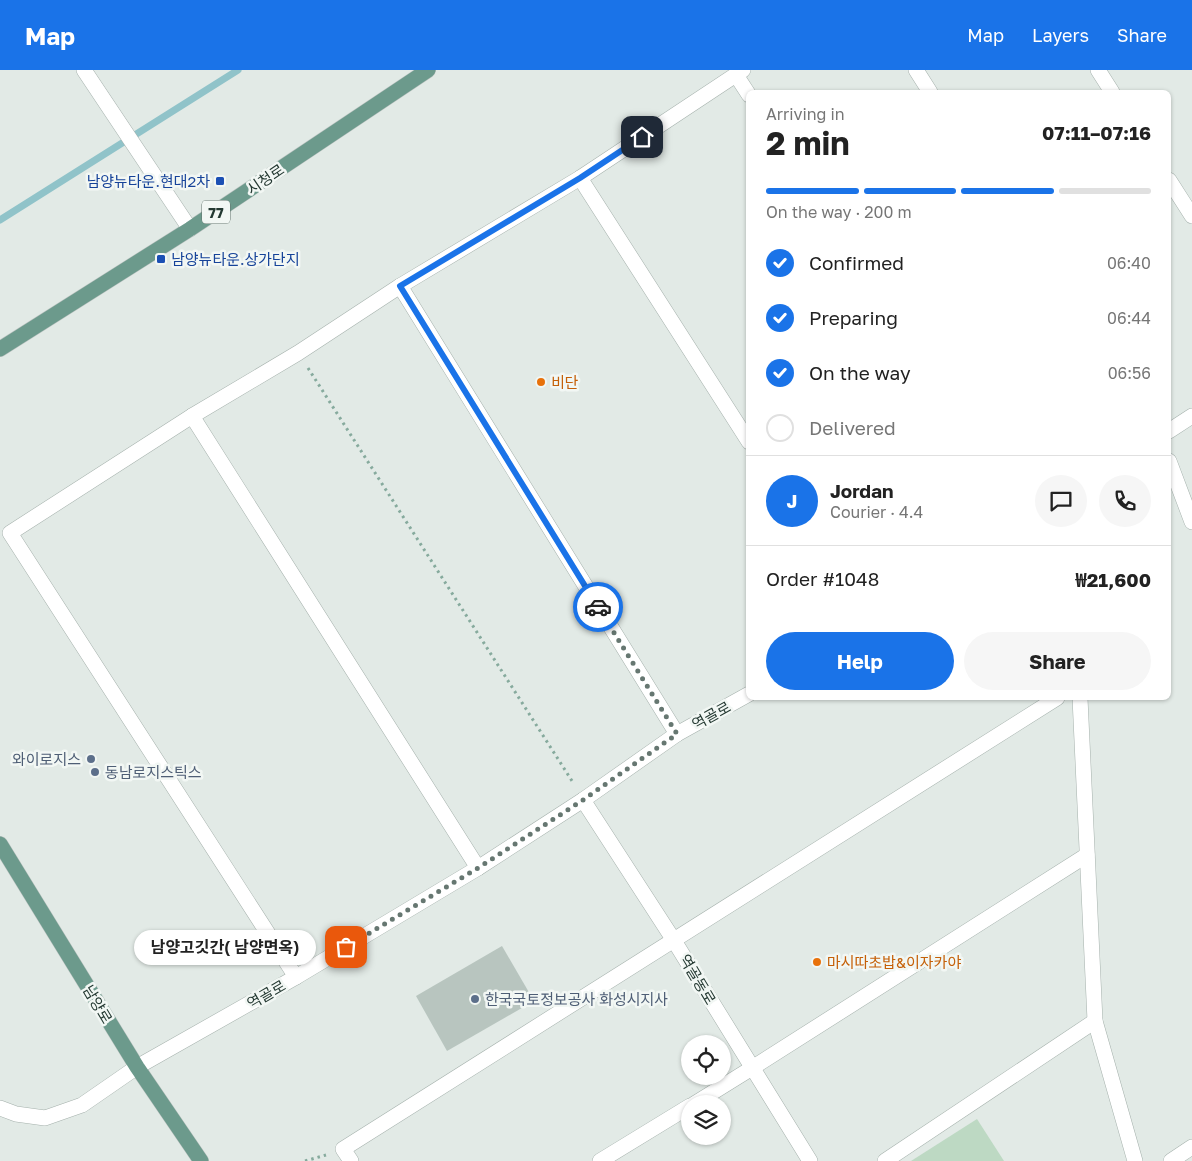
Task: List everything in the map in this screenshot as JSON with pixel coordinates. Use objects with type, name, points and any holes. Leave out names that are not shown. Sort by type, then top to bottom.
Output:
[{"type":"main road","name":"시청로","points":[[0,349],[190,229],[428,70]]},
{"type":"main road","name":"남양로","points":[[0,844],[137,1067],[201,1161]]},
{"type":"street","points":[[84,70],[190,229]]},
{"type":"street","points":[[916,70],[929,90]]},
{"type":"street","points":[[1098,70],[1111,90]]},
{"type":"street","points":[[296,977],[10,533],[192,416],[298,353],[400,286],[580,178],[739,72],[747,90]]},
{"type":"street","points":[[580,178],[746,437]]},
{"type":"street","points":[[1171,183],[1192,216]]},
{"type":"street","points":[[400,286],[677,734]]},
{"type":"street","points":[[192,416],[478,868]]},
{"type":"street","points":[[1171,430],[1192,416]]},
{"type":"street","points":[[1171,466],[1192,522]]},
{"type":"street","name":"역골로","points":[[0,1108],[16,1114],[45,1118],[82,1105],[137,1067],[296,977],[478,868],[583,800],[677,734],[746,696]]},
{"type":"street","points":[[350,1161],[343,1149],[1054,700]]},
{"type":"street","points":[[1080,700],[1095,1021],[1135,1161]]},
{"type":"street","name":"역골동로","points":[[583,800],[673,940],[810,1161]]},
{"type":"street","points":[[708,1095],[1087,855]]},
{"type":"street","points":[[885,1161],[1095,1021]]},
{"type":"street","points":[[600,1161],[681,1112]]},
{"type":"street","points":[[1170,1161],[1192,1147]]},
{"type":"path","points":[[298,353],[583,800]]},
{"type":"green space","points":[[977,1119],[1004,1161],[911,1161]]},
{"type":"building","name":"한국국토정보공사 화성시지사","points":[[502,946],[534,1001],[447,1051],[416,996]]},
{"type":"waterway","points":[[0,220],[238,70]]},
{"type":"way so far","points":[[346,947],[478,868],[583,800],[677,734],[598,607]]},
{"type":"place","name":"남양뉴타운.현대2차","points":[[220,181]]},
{"type":"place","name":"남양뉴타운.상가단지","points":[[161,259]]},
{"type":"place","name":"비단","points":[[541,382]]},
{"type":"place","name":"와이로지스","points":[[91,759]]},
{"type":"place","name":"동남로지스틱스","points":[[95,772]]},
{"type":"place","name":"남양고깃간( 남양면옥)","points":[[346,947]]},
{"type":"place","name":"마시따초밥&이자카야","points":[[817,962]]},
{"type":"place","name":"한국국토정보공사 화성시지사","points":[[475,999]]},
{"type":"route","points":[[598,607],[400,286],[580,178],[642,137]]}]
